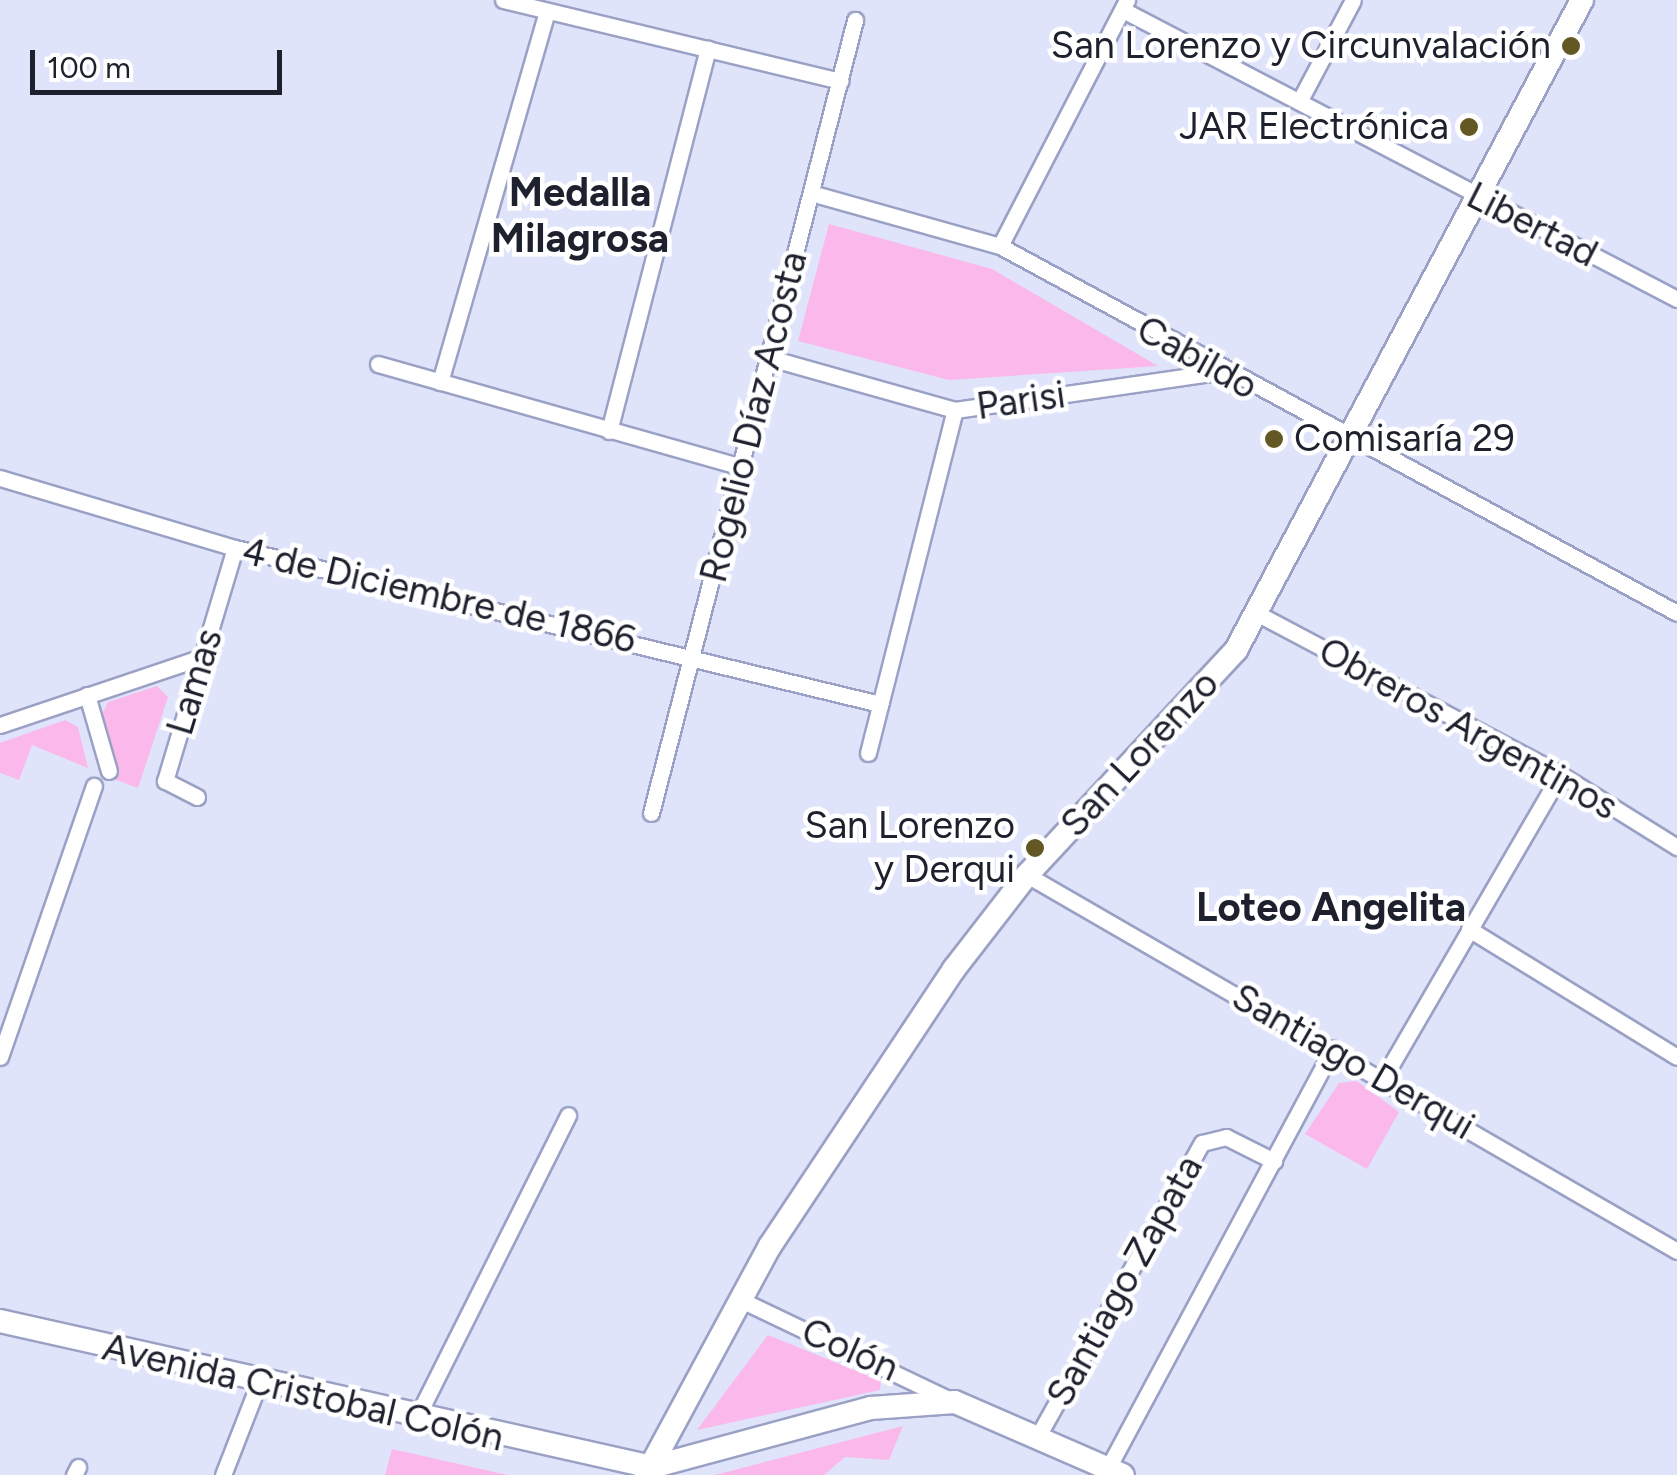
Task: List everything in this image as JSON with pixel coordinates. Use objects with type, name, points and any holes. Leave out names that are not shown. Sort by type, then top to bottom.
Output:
[{"type":"main road","name":"San Lorenzo","points":[[650,1472],[836,1143],[1027,876],[1206,690],[1256,613],[1582,0]]},
{"type":"main road","name":"Avenida Cristobal Colón","points":[[0,1320],[258,1385],[650,1472],[871,1408],[956,1402],[1116,1471]]},
{"type":"street","points":[[504,0],[840,81]]},
{"type":"street","points":[[1300,100],[1354,0]]},
{"type":"street","points":[[1000,246],[1125,5]]},
{"type":"street","name":"Libertad","points":[[1125,5],[1478,197],[1677,299]]},
{"type":"street","points":[[440,382],[547,10]]},
{"type":"street","name":"Rogelio Díaz Acosta","points":[[652,813],[855,20]]},
{"type":"street","points":[[609,430],[708,49]]},
{"type":"street","name":"Cabildo","points":[[811,193],[1000,246],[1219,372],[1677,613]]},
{"type":"street","name":"Parisi","points":[[770,358],[955,410],[1219,372]]},
{"type":"street","points":[[378,364],[742,467]]},
{"type":"street","points":[[868,752],[955,410]]},
{"type":"street","name":"4 de Diciembre de 1866","points":[[0,478],[235,548],[880,704]]},
{"type":"street","name":"Lamas","points":[[197,797],[165,781],[235,548]]},
{"type":"street","name":"Obreros Argentinos","points":[[1256,613],[1560,774],[1677,847]]},
{"type":"street","points":[[0,725],[202,657]]},
{"type":"street","points":[[86,696],[109,771]]},
{"type":"street","points":[[1384,1077],[1560,774]]},
{"type":"street","points":[[0,1057],[94,786]]},
{"type":"street","name":"Santiago Derqui","points":[[1027,876],[1384,1077],[1677,1251]]},
{"type":"street","points":[[1469,929],[1677,1057]]},
{"type":"street","points":[[1116,1471],[1333,1049]]},
{"type":"street","points":[[415,1421],[568,1115]]},
{"type":"street","name":"Santiago Zapata","points":[[1038,1436],[1202,1143],[1226,1137],[1274,1162]]},
{"type":"street","name":"Colón","points":[[744,1301],[956,1402]]},
{"type":"street","points":[[224,1475],[258,1385]]},
{"type":"shaded area","points":[[829,224],[992,269],[1158,366],[949,380],[798,341]]},
{"type":"shaded area","points":[[157,686],[168,697],[138,788],[114,779],[101,716],[108,702]]},
{"type":"shaded area","points":[[65,720],[78,727],[88,768],[32,745],[19,780],[0,773],[0,743]]},
{"type":"shaded area","points":[[1357,1081],[1399,1112],[1367,1169],[1305,1134],[1339,1083]]},
{"type":"shaded area","points":[[768,1335],[881,1381],[880,1390],[697,1430]]},
{"type":"shaded area","points":[[903,1426],[889,1460],[845,1457],[824,1475],[715,1475]]},
{"type":"shaded area","points":[[392,1449],[508,1475],[385,1475]]},
{"type":"place","name":"San Lorenzo y Circunvalación","points":[[1571,46]]},
{"type":"place","name":"JAR Electrónica","points":[[1469,127]]},
{"type":"place","name":"Comisaría 29","points":[[1274,439]]},
{"type":"place","name":"San Lorenzo y Derqui","points":[[1035,848]]},
{"type":"district","name":"Medalla Milagrosa","points":[[580,215]]},
{"type":"district","name":"Loteo Angelita","points":[[1331,907]]}]
